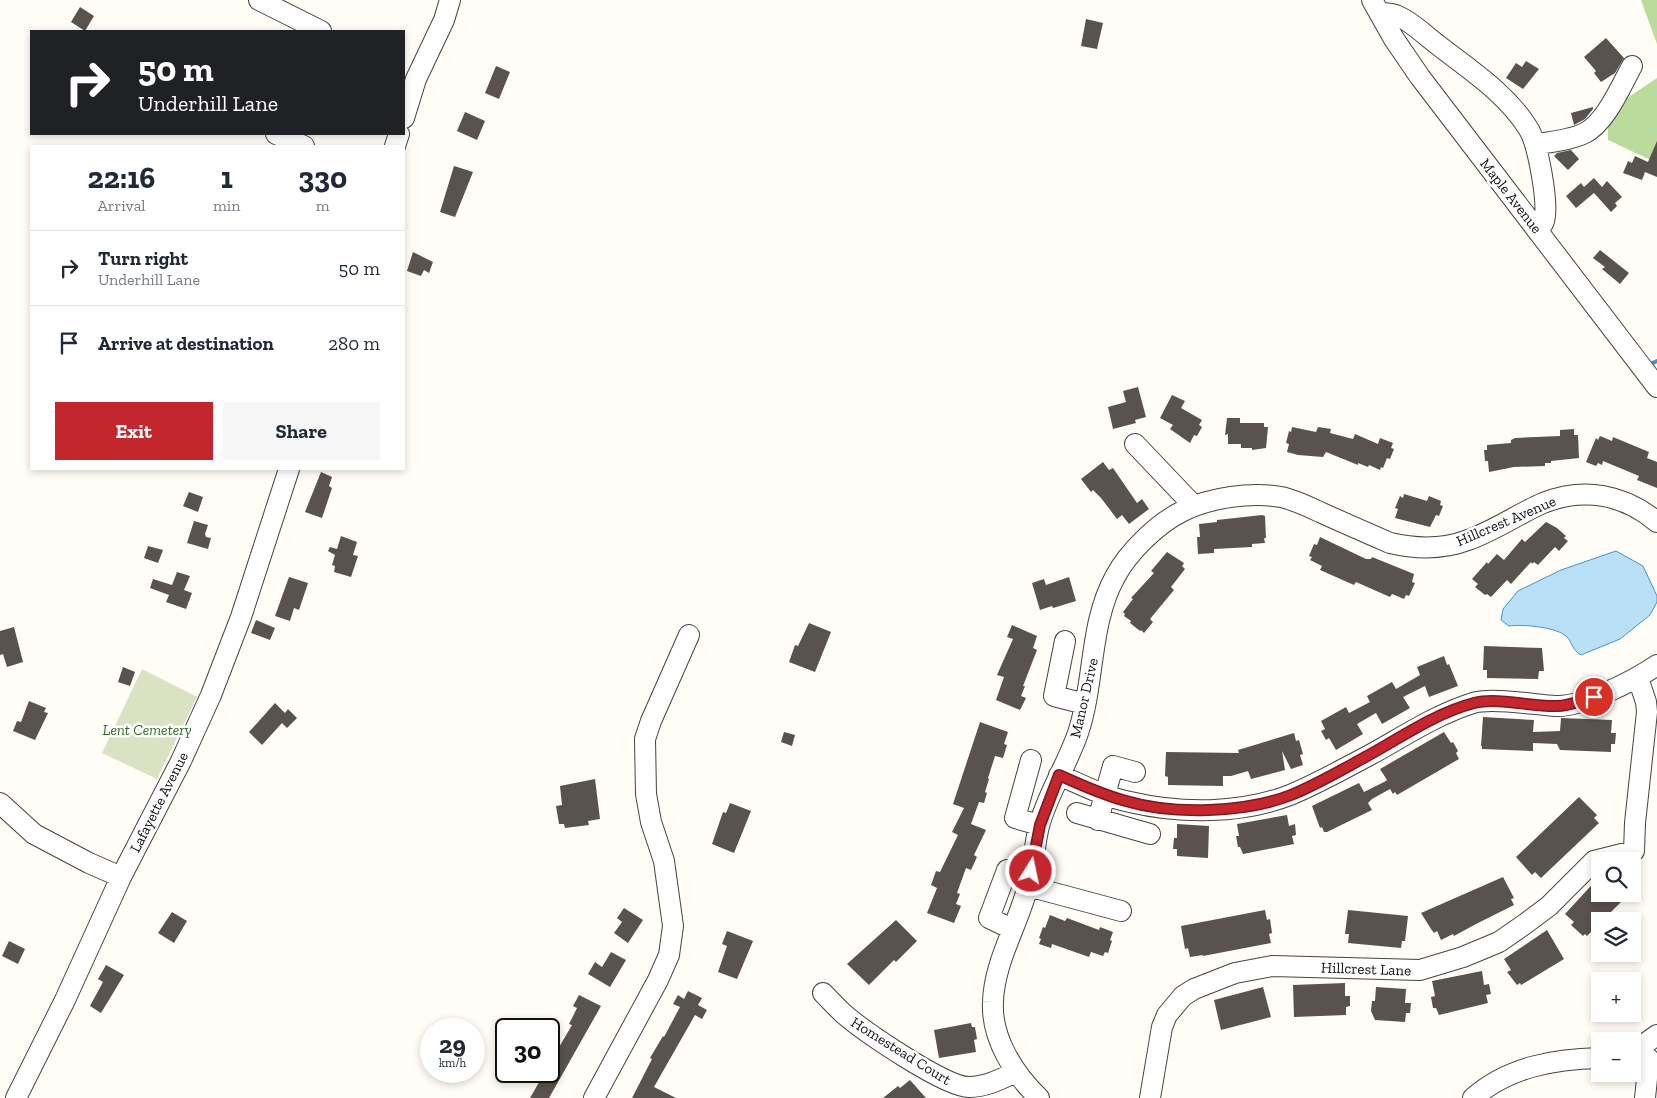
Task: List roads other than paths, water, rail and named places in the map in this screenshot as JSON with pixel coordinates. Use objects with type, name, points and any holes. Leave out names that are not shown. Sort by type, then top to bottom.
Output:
[{"type":"street","points":[[259,0],[319,30]]},
{"type":"street","points":[[405,111],[410,76],[444,20],[450,0]]},
{"type":"street","points":[[1376,7],[1398,16],[1489,85],[1511,105],[1529,129],[1536,144],[1545,213],[1544,222],[1538,230]]},
{"type":"street","name":"Maple Avenue","points":[[1376,7],[1394,39],[1420,77],[1657,387]]},
{"type":"street","points":[[1536,144],[1585,133],[1596,124],[1613,100],[1632,66]]},
{"type":"street","points":[[278,135],[302,145]]},
{"type":"street","points":[[1135,444],[1194,506]]},
{"type":"street","name":"Lafayette Avenue","points":[[16,1098],[65,1000],[121,877],[211,695],[241,617],[289,470]]},
{"type":"street","name":"Hillcrest Avenue","points":[[1238,497],[1282,497],[1390,543],[1429,549],[1468,540],[1543,503],[1580,495],[1606,495],[1645,512],[1657,522]]},
{"type":"street","name":"Manor Drive","points":[[1039,1098],[1016,1072],[1005,1054],[994,1019],[993,1004],[996,981],[1028,886],[1040,825],[1059,775],[1078,734],[1100,618],[1107,594],[1129,557],[1151,533],[1182,511],[1194,506],[1238,497]]},
{"type":"street","points":[[594,1098],[658,980],[672,945],[672,908],[664,861],[651,822],[648,803],[645,739],[689,635]]},
{"type":"street","points":[[1065,641],[1054,696],[1085,704]]},
{"type":"street","points":[[1059,775],[1105,794],[1146,805],[1188,809],[1225,809],[1298,792],[1371,754],[1411,730],[1446,713],[1476,702],[1509,702],[1559,706],[1604,693],[1638,678],[1657,665]]},
{"type":"street","name":"Hillcrest Lane","points":[[1150,1098],[1162,1028],[1167,1015],[1183,996],[1194,989],[1235,972],[1272,966],[1413,971],[1463,958],[1499,942],[1525,924],[1549,906],[1594,861],[1634,851],[1634,823],[1647,712],[1646,702],[1638,678]]},
{"type":"street","points":[[1031,760],[1015,818],[1040,825]]},
{"type":"street","points":[[1098,820],[1105,794],[1107,764],[1135,772]]},
{"type":"street","points":[[0,803],[34,834],[89,863],[121,877]]},
{"type":"street","points":[[1077,813],[1150,834]]},
{"type":"street","points":[[1007,870],[989,918],[1012,929]]},
{"type":"street","points":[[1028,886],[1121,911]]},
{"type":"street","name":"Homestead Court","points":[[823,993],[856,1024],[937,1077],[954,1084],[968,1087],[991,1083],[1016,1072]]},
{"type":"street","points":[[1645,1098],[1643,1057],[1657,1035]]},
{"type":"street","points":[[1473,1098],[1505,1075],[1530,1067],[1562,1061],[1591,1059]]},
{"type":"street","points":[[978,1098],[991,1083]]},
{"type":"water","points":[[1616,551],[1643,566],[1657,596],[1657,602],[1650,615],[1620,639],[1581,655],[1575,650],[1567,637],[1556,631],[1522,625],[1509,626],[1501,620],[1503,609],[1518,591],[1561,570]]},
{"type":"waterway","points":[[1648,365],[1657,361]]},
{"type":"park label","name":"Lent Cemetery","points":[[147,730]]}]
